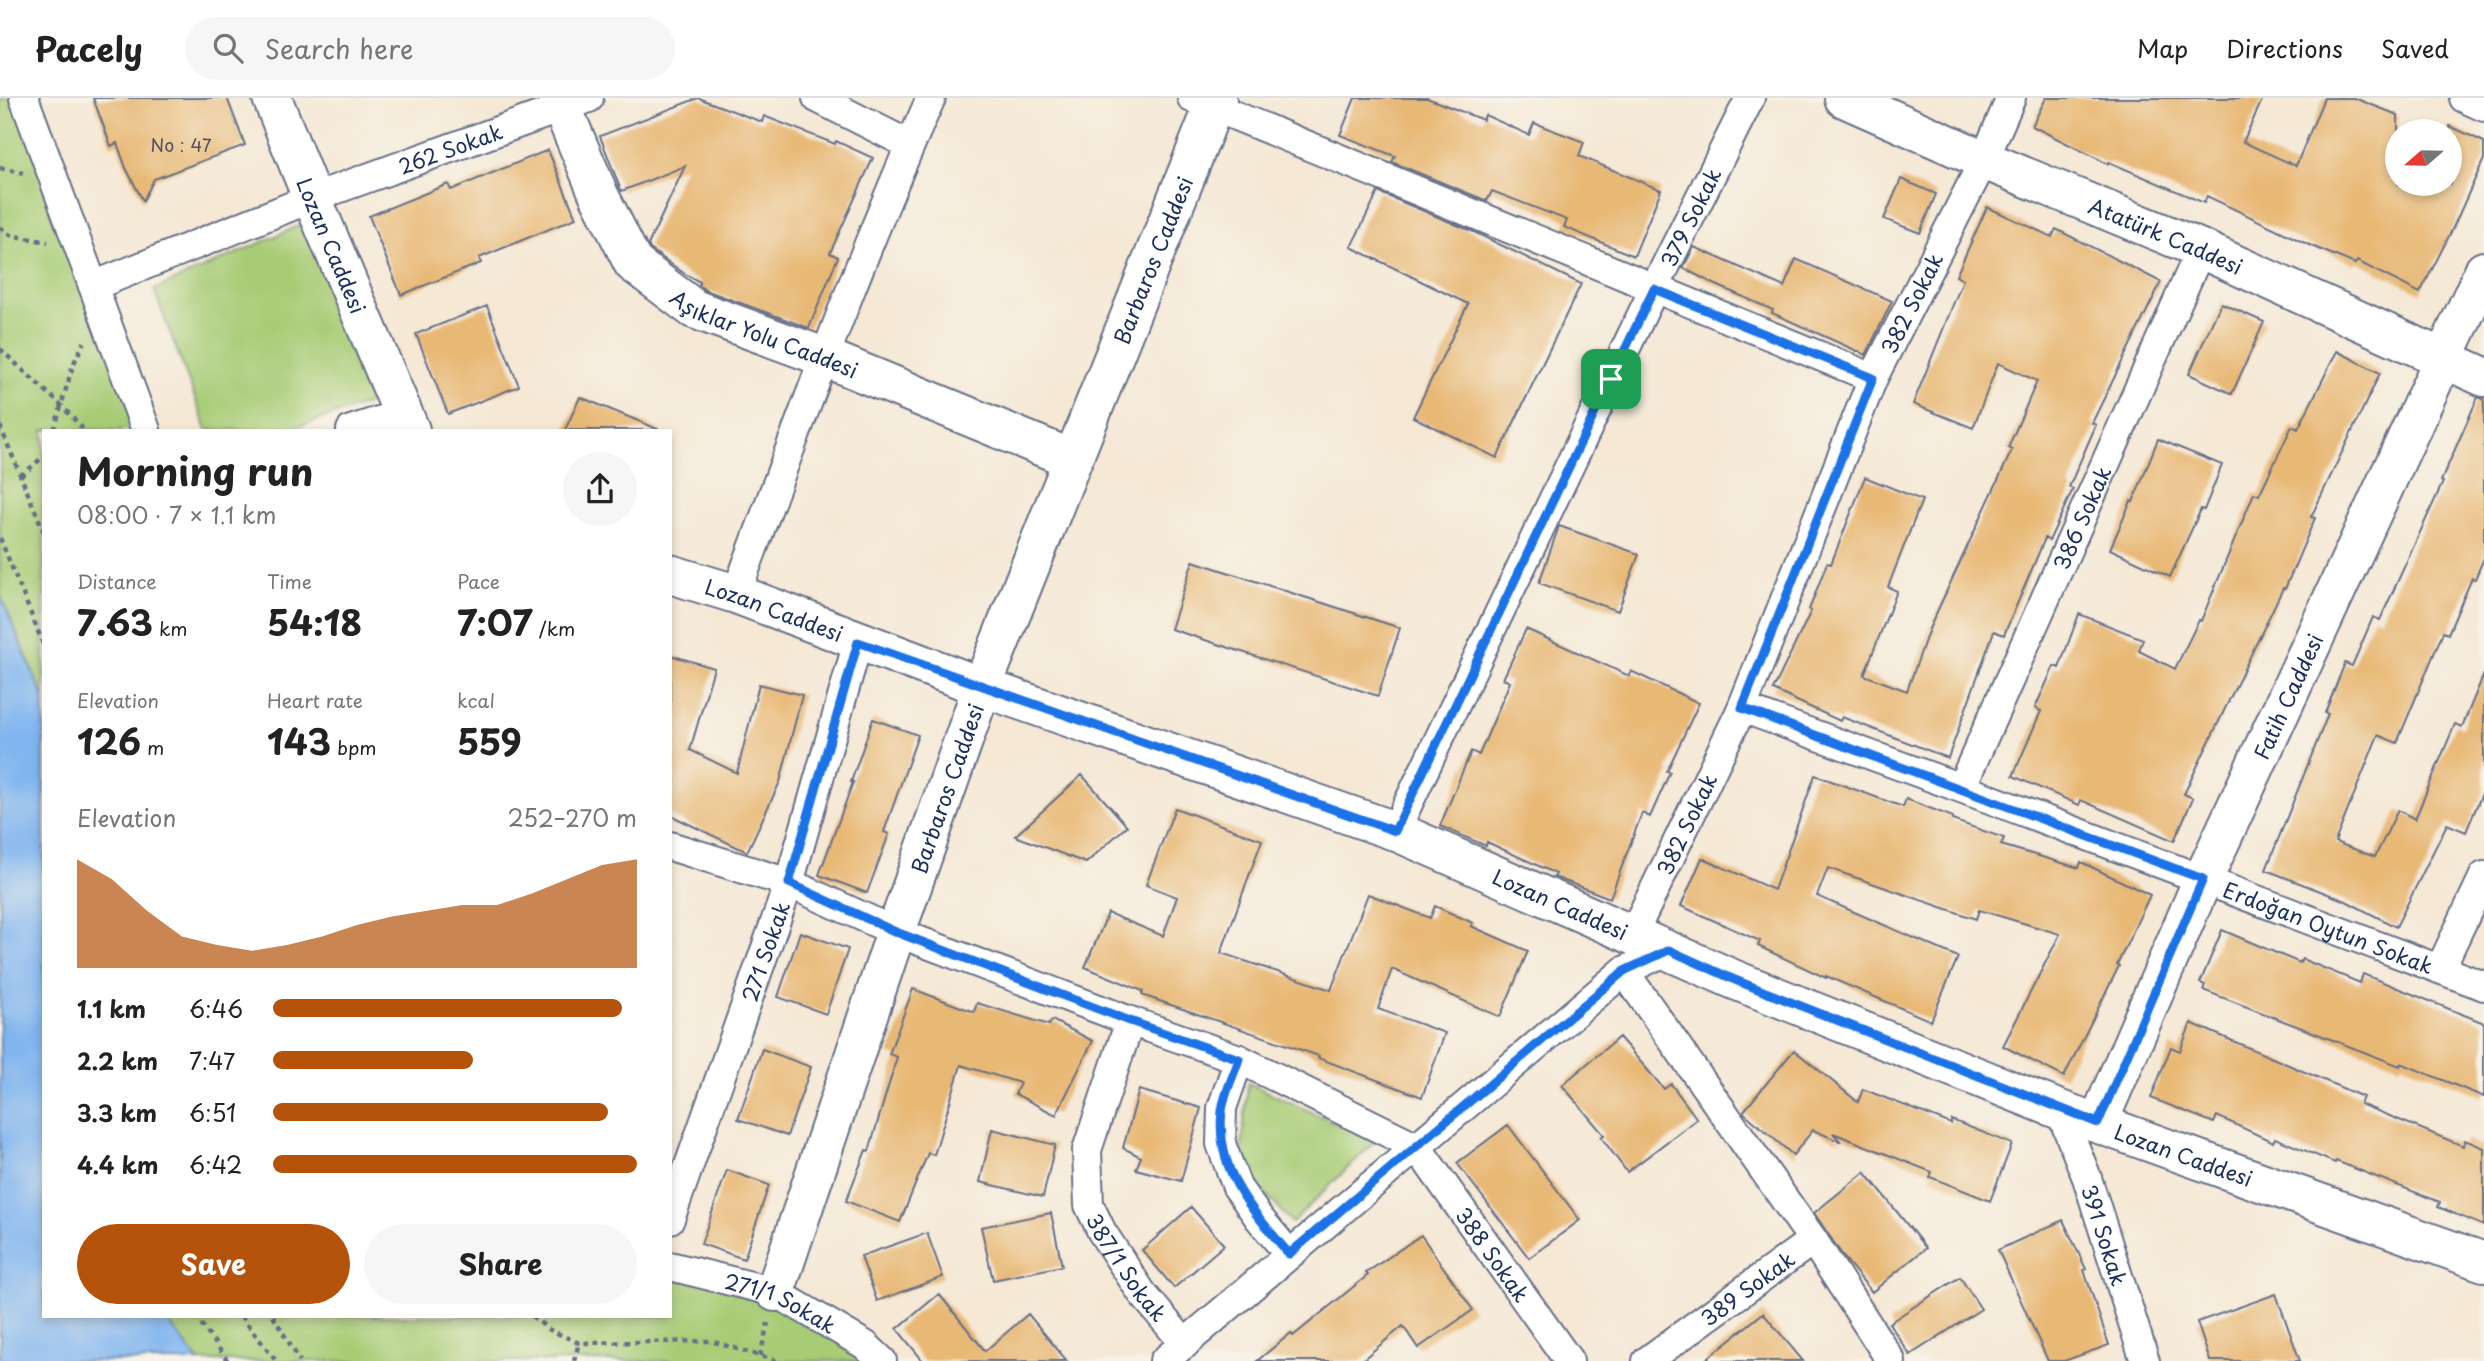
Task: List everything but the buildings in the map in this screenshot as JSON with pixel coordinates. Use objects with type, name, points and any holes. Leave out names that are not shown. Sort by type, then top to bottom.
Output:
[{"type":"street","points":[[24,98],[146,429]]},
{"type":"street","name":"Lozan Caddesi","points":[[272,98],[407,422]]},
{"type":"street","points":[[817,98],[910,145]]},
{"type":"street","points":[[736,594],[824,357],[931,98]]},
{"type":"street","name":"379 Sokak","points":[[1395,831],[1654,289],[1750,98]]},
{"type":"street","name":"Atatürk Caddesi","points":[[1844,98],[1984,160],[2201,249],[2484,377]]},
{"type":"street","name":"382 Sokak","points":[[1633,934],[1742,708],[1873,378],[1984,160],[2011,98]]},
{"type":"street","points":[[2464,98],[2484,107]]},
{"type":"street","name":"262 Sokak","points":[[93,286],[312,198],[569,101]]},
{"type":"street","name":"Aşıklar Yolu Caddesi","points":[[569,101],[598,195],[633,263],[694,309],[824,357],[1072,460]]},
{"type":"street","points":[[1208,101],[1873,378]]},
{"type":"street","name":"Barbaros Caddesi","points":[[775,1292],[982,687],[1072,460],[1208,101]]},
{"type":"street","name":"386 Sokak","points":[[1961,788],[2201,249]]},
{"type":"street","name":"Fatih Caddesi","points":[[2098,1123],[2203,879],[2484,271]]},
{"type":"street","points":[[358,429],[407,422]]},
{"type":"street","name":"Lozan Caddesi","points":[[672,575],[736,594],[982,687],[1395,831],[1735,980],[2060,1110],[2484,1262]]},
{"type":"street","name":"271 Sokak","points":[[672,1213],[789,883],[858,642]]},
{"type":"street","name":"Erdoğan Oytun Sokak","points":[[1742,708],[2484,986]]},
{"type":"street","points":[[672,847],[789,883],[896,932],[1130,1021],[1239,1059],[1417,1147]]},
{"type":"street","points":[[2440,969],[2484,876]]},
{"type":"street","points":[[1174,1352],[1624,971],[1669,950]]},
{"type":"street","points":[[1624,971],[1813,1240],[1891,1361]]},
{"type":"street","name":"387/1 Sokak","points":[[1130,1021],[1087,1150],[1089,1205],[1102,1232],[1142,1293],[1174,1352]]},
{"type":"street","points":[[1239,1059],[1222,1108],[1221,1144],[1237,1187],[1289,1254]]},
{"type":"street","name":"391 Sokak","points":[[2060,1110],[2087,1178],[2145,1361]]},
{"type":"street","name":"388 Sokak","points":[[1417,1147],[1569,1361]]},
{"type":"street","name":"389 Sokak","points":[[1647,1361],[1813,1240]]},
{"type":"street","name":"271/1 Sokak","points":[[672,1266],[775,1292],[865,1345],[882,1361]]},
{"type":"path","points":[[0,227],[10,235],[79,248]]},
{"type":"path","points":[[54,429],[73,365],[87,335],[105,318]]},
{"type":"path","points":[[0,349],[83,429]]},
{"type":"path","points":[[0,426],[42,527]]},
{"type":"path","points":[[21,477],[42,458]]},
{"type":"path","points":[[0,538],[42,641]]},
{"type":"path","points":[[196,1318],[228,1361]]},
{"type":"path","points":[[244,1318],[276,1361]]},
{"type":"path","points":[[274,1318],[300,1361]]},
{"type":"path","points":[[534,1318],[548,1329],[579,1343],[711,1341],[777,1361]]},
{"type":"path","points":[[573,1361],[579,1343]]},
{"type":"green space","points":[[0,98],[24,98],[146,429],[42,429],[42,693],[0,595]]},
{"type":"green space","points":[[307,222],[370,403],[290,429],[207,429],[154,290]]},
{"type":"green space","points":[[1248,1083],[1375,1141],[1292,1223],[1240,1166]]},
{"type":"green space","points":[[672,1266],[775,1292],[882,1361],[198,1361],[166,1318],[672,1318]]},
{"type":"water","points":[[0,595],[42,693],[42,1318],[166,1318],[198,1361],[0,1361]]},
{"type":"route","points":[[1654,289],[1873,378],[1742,708],[2203,879],[2098,1123],[1735,980],[1669,950],[1624,971],[1289,1254],[1237,1187],[1221,1144],[1222,1108],[1239,1059],[1130,1021],[896,932],[789,883],[858,642],[1395,831],[1611,379],[1654,289]]}]
